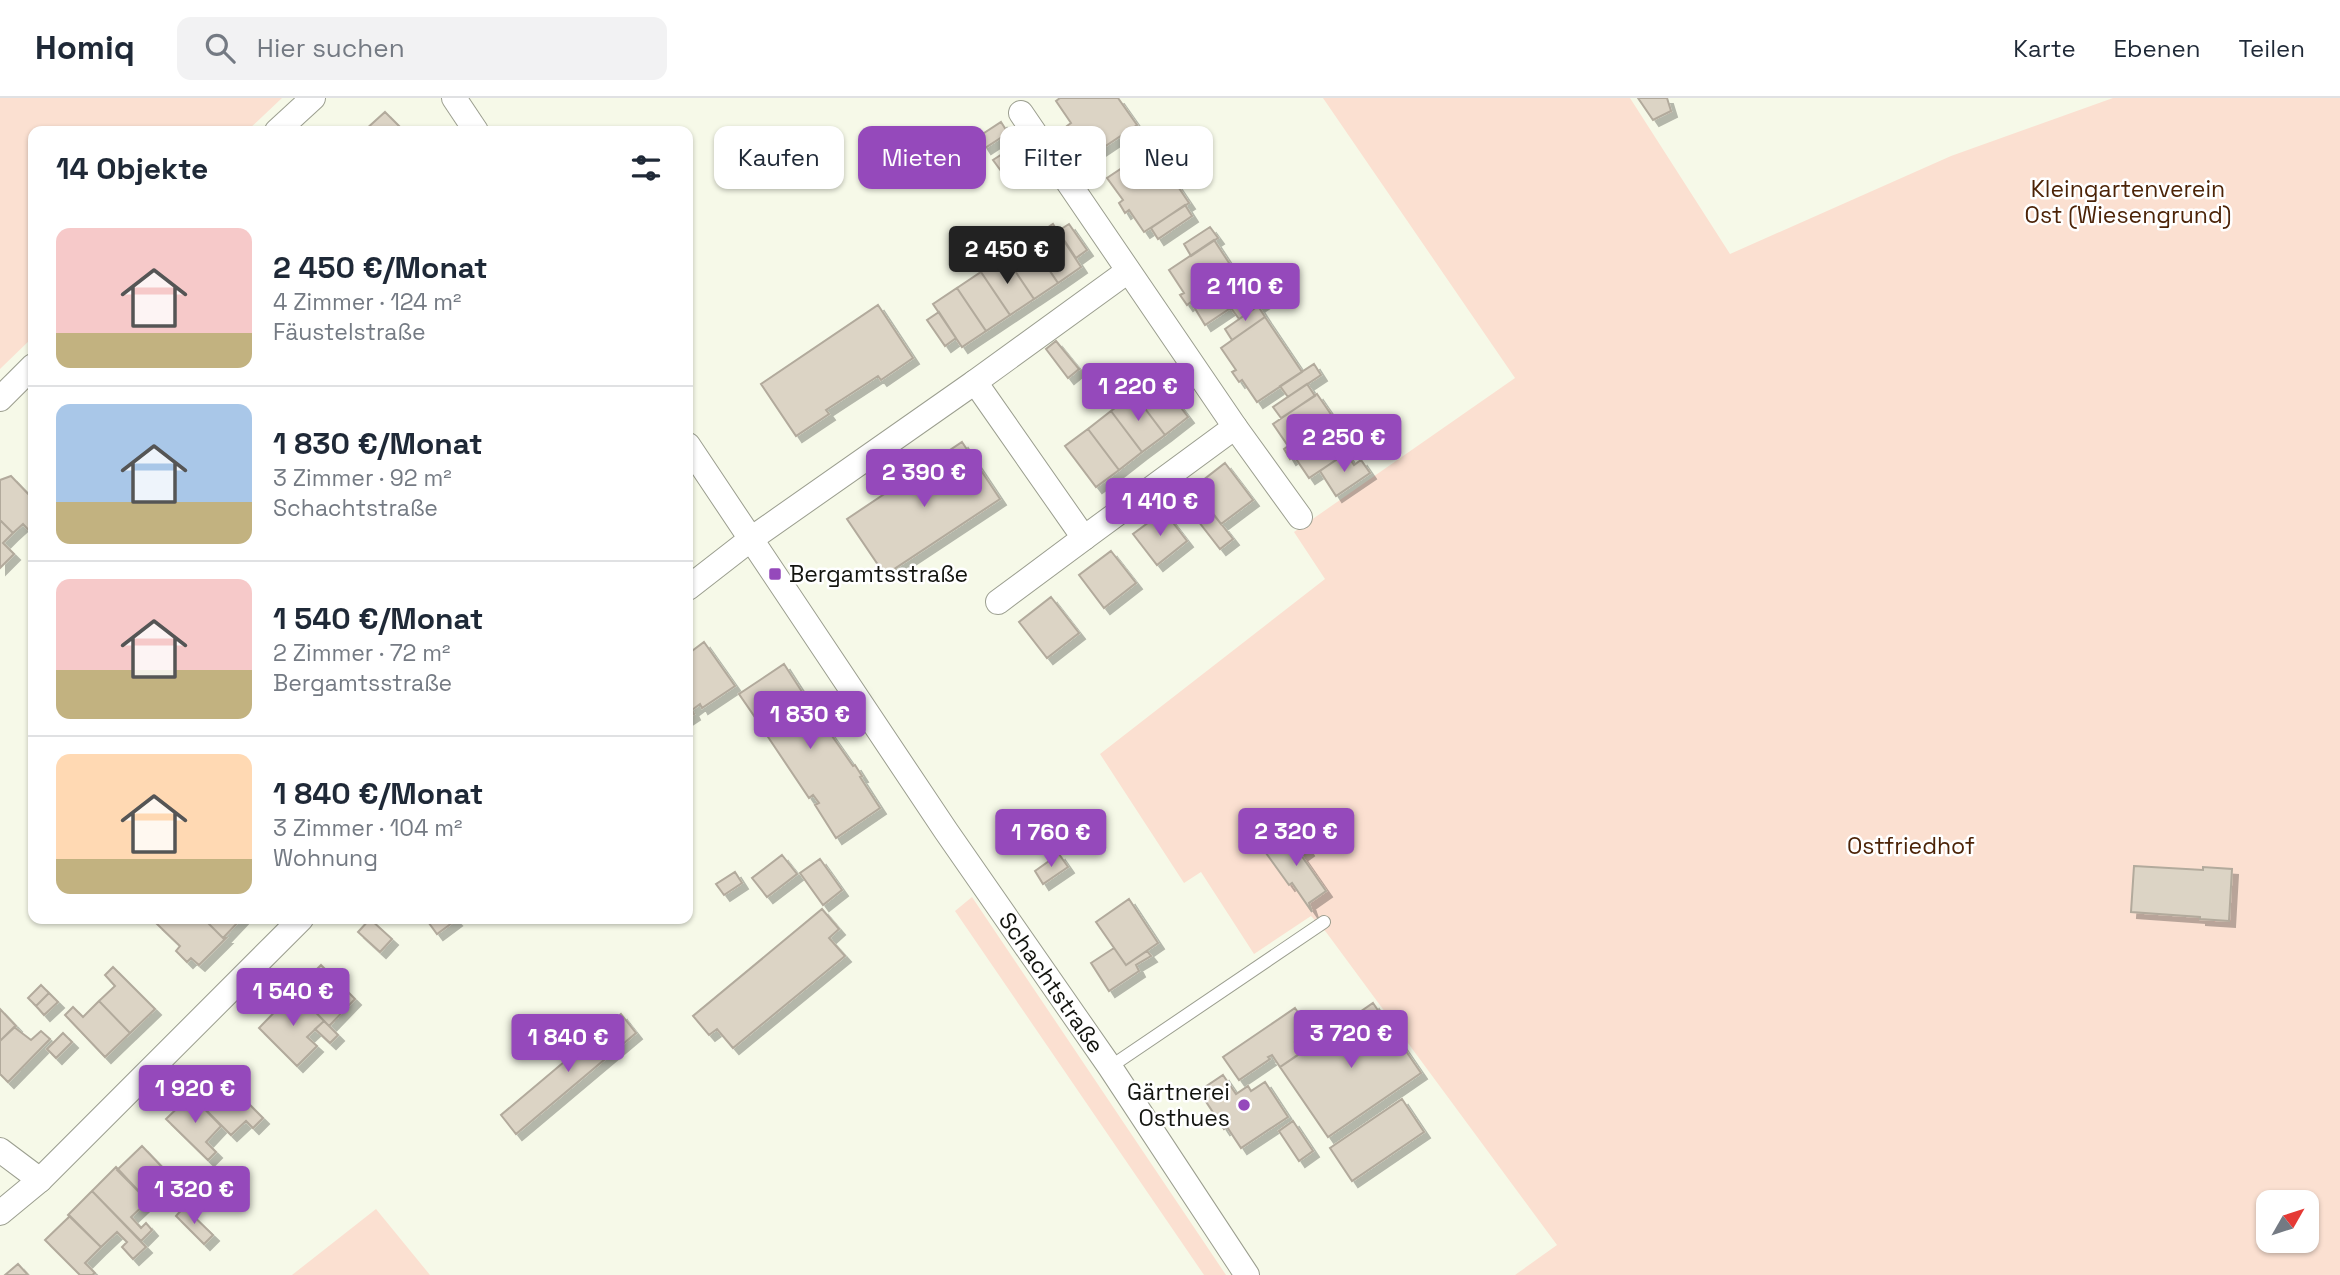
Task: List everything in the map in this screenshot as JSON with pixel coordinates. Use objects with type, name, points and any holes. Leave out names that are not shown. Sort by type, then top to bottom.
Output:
[{"type":"street","points":[[282,126],[313,98]]},
{"type":"street","points":[[454,98],[473,126]]},
{"type":"street","points":[[1021,113],[1235,427],[1300,517]]},
{"type":"street","points":[[693,584],[751,539],[1128,271]]},
{"type":"street","points":[[0,399],[28,371]]},
{"type":"street","points":[[975,382],[1084,538]]},
{"type":"street","points":[[999,602],[1235,427]]},
{"type":"street","name":"Schachtstraße","points":[[693,452],[946,831],[1110,1067],[1247,1275]]},
{"type":"street","points":[[0,1213],[40,1180],[296,924]]},
{"type":"street","points":[[0,1150],[40,1180]]},
{"type":"lane","name":"Schachtstraße","points":[[1110,1067],[1324,922]]},
{"type":"green space","points":[[0,98],[282,98],[252,126],[28,126],[28,342],[0,369]]},
{"type":"green space","name":"Ostfriedhof","points":[[1323,98],[1630,98],[1730,254],[1951,156],[2113,98],[2340,98],[2340,1275],[1515,1275],[1557,1245],[1326,932],[1311,916],[1254,954],[1201,872],[1184,883],[1100,754],[1325,579],[1294,532],[1515,378]]},
{"type":"green space","points":[[972,897],[1226,1275],[1204,1275],[955,911]]},
{"type":"green space","points":[[376,1209],[430,1275],[292,1275]]},
{"type":"building","points":[[1060,98],[1118,98],[1137,125],[1120,126],[1120,136],[1106,146],[1106,126],[1067,126],[1071,123],[1056,101]]},
{"type":"building","points":[[1638,98],[1667,98],[1671,111],[1653,120]]},
{"type":"building","points":[[385,112],[399,126],[370,126]]},
{"type":"building","points":[[1001,122],[1004,126],[1000,126],[1000,138],[986,147],[986,132]]},
{"type":"building","points":[[1000,155],[1000,170],[993,160]]},
{"type":"building","points":[[1120,169],[1120,189],[1180,189],[1189,203],[1144,232],[1129,210],[1125,213],[1119,203],[1123,200],[1107,178]]},
{"type":"building","points":[[1185,205],[1192,216],[1158,239],[1151,228]]},
{"type":"building","points":[[1053,224],[1081,267],[1058,283],[1029,240]]},
{"type":"building","points":[[1069,224],[1087,250],[1076,258],[1058,231]]},
{"type":"building","points":[[1210,227],[1218,238],[1191,256],[1184,244]]},
{"type":"building","points":[[1029,240],[1058,283],[1034,299],[1005,256]]},
{"type":"building","points":[[1214,240],[1250,295],[1205,325],[1191,302],[1187,305],[1180,295],[1184,293],[1169,270]]},
{"type":"building","points":[[1005,256],[1034,299],[1010,315],[981,272]]},
{"type":"building","points":[[981,272],[1010,315],[986,331],[957,288]]},
{"type":"building","points":[[1266,285],[1273,296],[1239,319],[1231,308]]},
{"type":"building","points":[[957,288],[986,331],[962,347],[933,304]]},
{"type":"building","points":[[878,305],[913,358],[881,380],[878,376],[826,410],[829,414],[796,436],[761,384]]},
{"type":"building","points":[[1258,306],[1265,317],[1232,340],[1225,329]]},
{"type":"building","points":[[939,312],[956,338],[945,346],[927,320]]},
{"type":"building","points":[[1265,317],[1302,372],[1257,402],[1242,380],[1239,382],[1232,372],[1236,370],[1221,348]]},
{"type":"building","points":[[1056,341],[1079,369],[1068,378],[1046,349]]},
{"type":"building","points":[[1314,364],[1321,375],[1288,397],[1280,386]]},
{"type":"building","points":[[1157,376],[1188,417],[1165,435],[1134,394]]},
{"type":"building","points":[[1307,384],[1315,396],[1281,418],[1273,407]]},
{"type":"building","points":[[1134,394],[1165,435],[1142,452],[1111,411]]},
{"type":"building","points":[[1317,394],[1354,448],[1309,478],[1294,456],[1290,459],[1284,449],[1288,446],[1273,424]]},
{"type":"building","points":[[1111,411],[1142,452],[1119,470],[1088,429]]},
{"type":"building","points":[[1088,429],[1119,470],[1096,487],[1065,446]]},
{"type":"building","points":[[962,442],[1000,499],[885,575],[847,519]]},
{"type":"building","points":[[1346,453],[1354,465],[1361,460],[1370,473],[1336,496],[1320,471]]},
{"type":"building","points":[[1225,463],[1253,500],[1221,524],[1193,488]]},
{"type":"building","points":[[11,476],[28,494],[28,530],[23,524],[13,533],[0,520],[0,480]]},
{"type":"building","points":[[1208,507],[1233,539],[1220,549],[1195,517]]},
{"type":"building","points":[[1164,511],[1187,541],[1157,565],[1133,534]]},
{"type":"building","points":[[0,520],[13,533],[3,543],[14,554],[0,568]]},
{"type":"building","points":[[1111,551],[1136,583],[1104,608],[1079,575]]},
{"type":"building","points":[[1051,597],[1079,633],[1047,658],[1019,622]]},
{"type":"building","points":[[704,642],[735,686],[702,708],[700,704],[693,709],[693,650]]},
{"type":"building","points":[[784,664],[804,695],[806,693],[814,704],[811,706],[853,766],[855,765],[880,808],[836,838],[815,805],[819,803],[813,795],[809,798],[766,734],[770,732],[765,723],[761,726],[739,694]]},
{"type":"building","points":[[1297,832],[1308,850],[1301,855],[1326,891],[1309,903],[1312,912],[1266,853]]},
{"type":"building","points":[[1059,854],[1068,867],[1043,884],[1035,871]]},
{"type":"building","points":[[782,855],[797,874],[767,897],[752,878]]},
{"type":"building","points":[[820,859],[842,890],[823,905],[800,873]]},
{"type":"building","points":[[2134,866],[2232,869],[2229,921],[2131,912]]},
{"type":"building","points":[[735,872],[742,883],[724,895],[716,884]]},
{"type":"building","points":[[1129,899],[1158,943],[1126,965],[1096,922]]},
{"type":"building","points":[[822,909],[839,929],[829,938],[845,956],[733,1048],[717,1029],[709,1035],[693,1016]]},
{"type":"building","points":[[157,924],[209,924],[226,938],[199,965],[191,958],[187,962],[176,951],[180,946]]},
{"type":"building","points":[[209,924],[236,924],[223,938]]},
{"type":"building","points":[[365,924],[376,924],[392,939],[380,952],[358,932]]},
{"type":"building","points":[[430,924],[451,924],[437,934]]},
{"type":"building","points":[[1114,948],[1126,965],[1147,951],[1151,956],[1136,965],[1139,971],[1109,991],[1091,963]]},
{"type":"building","points":[[321,965],[355,999],[329,1026],[295,991]]},
{"type":"building","points":[[113,967],[155,1009],[130,1033],[99,1001],[115,986],[105,975]]},
{"type":"building","points":[[41,985],[49,993],[36,1006],[28,998]]},
{"type":"building","points":[[295,991],[324,1021],[307,1037],[317,1046],[297,1066],[259,1028]]},
{"type":"building","points":[[49,993],[58,1002],[44,1015],[36,1006]]},
{"type":"building","points":[[99,1001],[130,1033],[105,1057],[65,1015],[73,1007],[83,1017]]},
{"type":"building","points":[[1373,1003],[1421,1073],[1328,1137],[1280,1067]]},
{"type":"building","points":[[1295,1008],[1311,1031],[1295,1042],[1302,1048],[1299,1050],[1301,1053],[1280,1067],[1272,1055],[1239,1080],[1223,1057]]},
{"type":"building","points":[[0,1009],[16,1026],[0,1041]]},
{"type":"building","points":[[621,1014],[636,1033],[516,1134],[501,1115]]},
{"type":"building","points":[[324,1021],[338,1035],[330,1043],[315,1029]]},
{"type":"building","points":[[14,1027],[31,1040],[41,1031],[50,1039],[8,1082],[0,1074],[0,1041]]},
{"type":"building","points":[[63,1033],[72,1042],[56,1058],[47,1049]]},
{"type":"building","points":[[215,1070],[263,1118],[253,1128],[246,1121],[231,1135],[191,1095]]},
{"type":"building","name":"Gärtnerei Osthues","points":[[1223,1075],[1236,1094],[1248,1086],[1251,1091],[1265,1082],[1288,1117],[1241,1148],[1227,1127],[1224,1129],[1199,1091]]},
{"type":"building","points":[[191,1095],[221,1126],[206,1142],[216,1152],[208,1160],[166,1119]]},
{"type":"building","points":[[1402,1099],[1424,1132],[1352,1181],[1330,1148]]},
{"type":"building","points":[[1293,1121],[1313,1151],[1299,1161],[1279,1131]]},
{"type":"building","points":[[142,1146],[182,1188],[173,1196],[163,1186],[148,1201],[117,1170]]},
{"type":"building","points":[[116,1167],[148,1201],[131,1217],[141,1228],[146,1223],[152,1230],[141,1241],[92,1191]]},
{"type":"building","points":[[92,1191],[146,1247],[133,1259],[122,1247],[127,1242],[117,1232],[101,1247],[68,1215]]},
{"type":"building","points":[[184,1207],[213,1235],[204,1244],[176,1216]]},
{"type":"building","points":[[70,1216],[101,1247],[85,1263],[95,1273],[92,1275],[80,1275],[45,1240]]},
{"type":"building","points":[[18,1264],[28,1275],[5,1275]]},
{"type":"place","name":"Bergamtsstraße","points":[[775,574]]},
{"type":"place","name":"Gärtnerei Osthues","points":[[1244,1105]]},
{"type":"park label","name":"Kleingartenverein Ost (Wiesengrund)","points":[[2128,202]]}]
